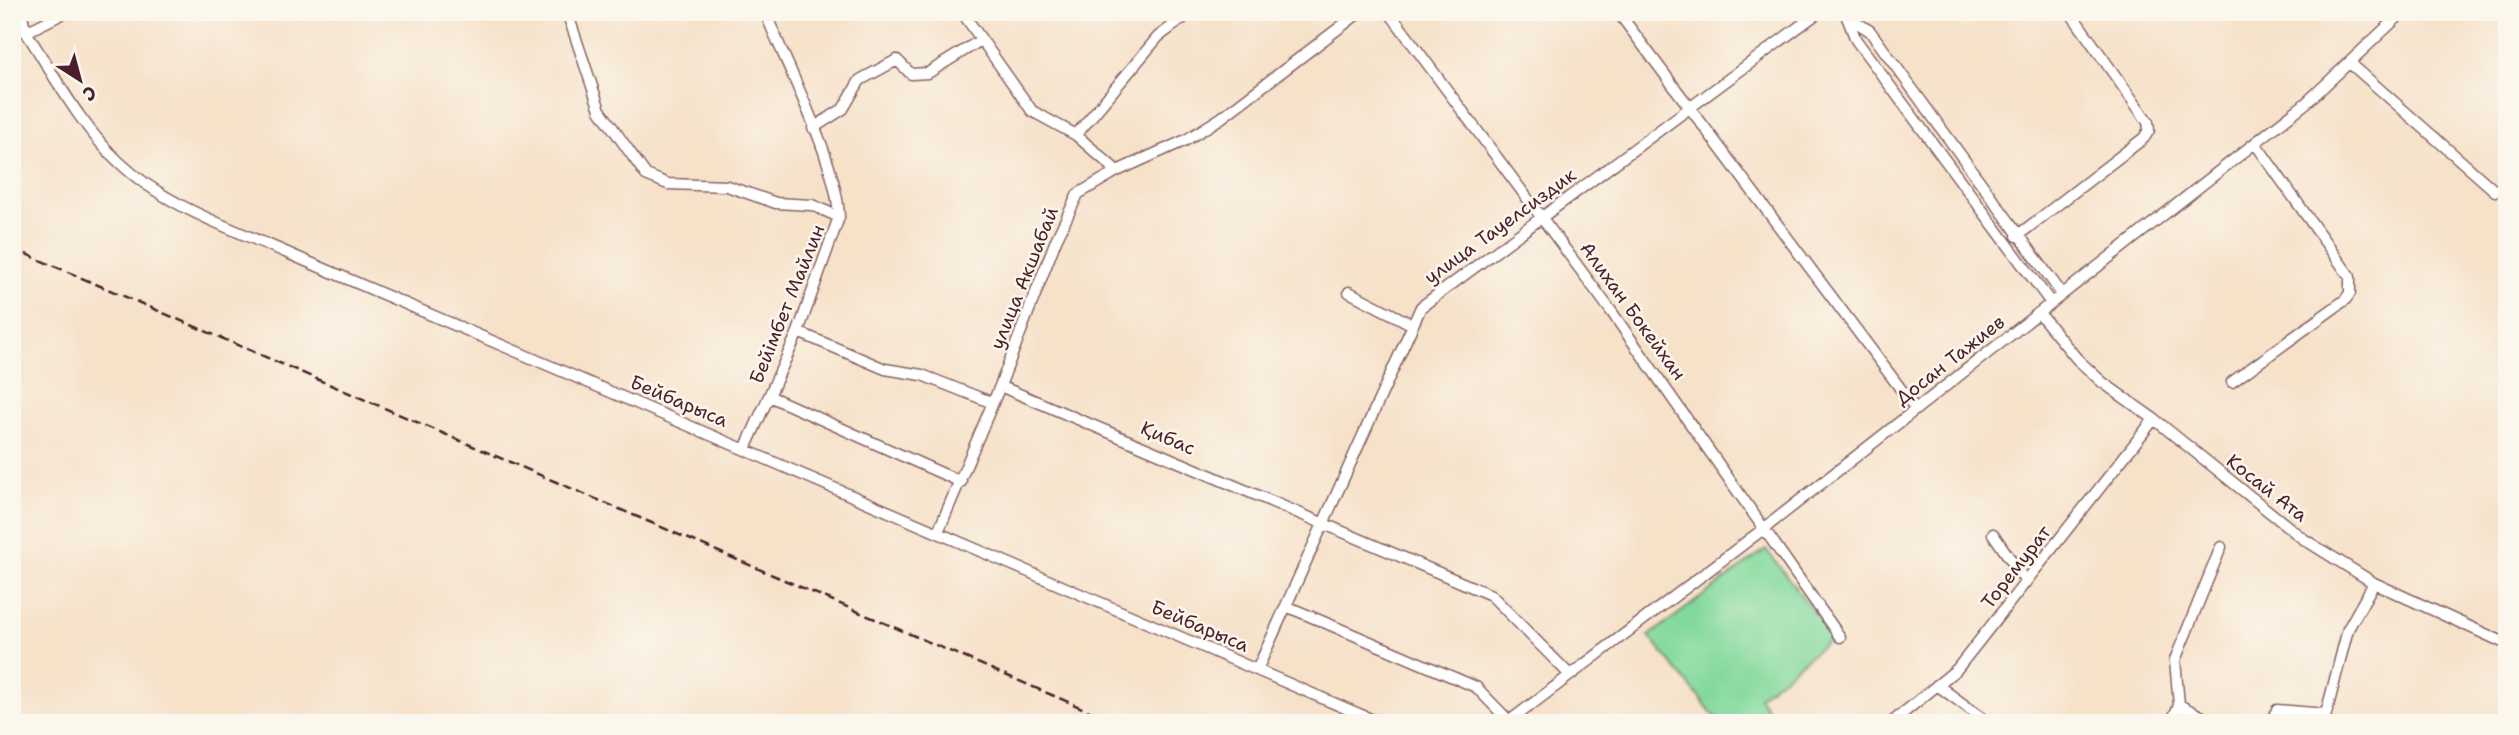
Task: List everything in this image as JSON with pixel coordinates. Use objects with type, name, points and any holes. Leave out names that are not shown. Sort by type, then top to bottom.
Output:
[{"type":"street","points":[[20,12],[26,32]]},
{"type":"street","points":[[26,32],[66,12]]},
{"type":"street","points":[[567,12],[600,110],[646,175],[668,184],[726,186],[776,203],[812,205],[839,217]]},
{"type":"street","name":"Бейімбет Майлин","points":[[745,449],[798,332],[839,217],[838,200],[813,128],[765,12]]},
{"type":"street","points":[[962,12],[1032,111],[1076,135],[1117,171]]},
{"type":"street","points":[[1076,135],[1158,37],[1191,12]]},
{"type":"street","name":"улица Акшабай","points":[[938,532],[961,482],[1078,194],[1117,171],[1186,140],[1220,118],[1360,12]]},
{"type":"street","name":"Алихан Бокейхан","points":[[1389,12],[1543,217],[1766,527],[1840,637]]},
{"type":"street","points":[[1618,12],[1915,408]]},
{"type":"street","name":"улица Тауелсиздик","points":[[1257,670],[1385,393],[1411,324],[1421,307],[1819,12]]},
{"type":"street","points":[[2017,236],[2144,138],[2149,130],[2142,113],[2070,12]]},
{"type":"street","name":"Досан Тажиев","points":[[1508,722],[1766,527],[2255,143],[2351,64],[2403,12]]},
{"type":"street","points":[[1846,14],[1870,31],[2017,236],[2063,294]]},
{"type":"street","points":[[1846,14],[1856,40],[2051,303]]},
{"type":"street","points":[[12,19],[26,32]]},
{"type":"street","name":"Бейбарыса","points":[[26,32],[102,145],[118,162],[153,189],[292,255],[1380,723]]},
{"type":"street","points":[[813,128],[843,109],[860,80],[897,60],[911,74],[928,74],[981,40]]},
{"type":"street","points":[[2351,64],[2495,191],[2507,189]]},
{"type":"street","points":[[1924,131],[1936,123]]},
{"type":"street","points":[[2232,382],[2345,300],[2351,285],[2350,277],[2255,143]]},
{"type":"street","points":[[1349,292],[1411,324]]},
{"type":"street","name":"Косай Ата","points":[[2039,313],[2077,359],[2102,382],[2154,419],[2302,538],[2336,562],[2374,583],[2507,644]]},
{"type":"street","points":[[798,332],[885,369],[922,375],[993,403]]},
{"type":"street","name":"Қибас","points":[[1000,386],[1490,595],[1570,675]]},
{"type":"street","points":[[769,396],[961,482]]},
{"type":"street","name":"Торемурат","points":[[1891,723],[1957,669],[2154,419]]},
{"type":"street","points":[[1993,534],[2026,582]]},
{"type":"street","points":[[2171,723],[2179,705],[2175,660],[2221,547]]},
{"type":"street","points":[[2270,723],[2277,710],[2326,714],[2348,629],[2374,583]]},
{"type":"street","points":[[1286,606],[1476,687],[1508,722]]},
{"type":"street","points":[[1937,685],[1989,723]]},
{"type":"street","points":[[2179,705],[2215,723]]},
{"type":"green space","points":[[1766,549],[1833,637],[1759,697],[1769,712],[1769,719],[1758,723],[1720,723],[1649,636]]},
{"type":"railway","points":[[12,248],[1117,723]]}]
